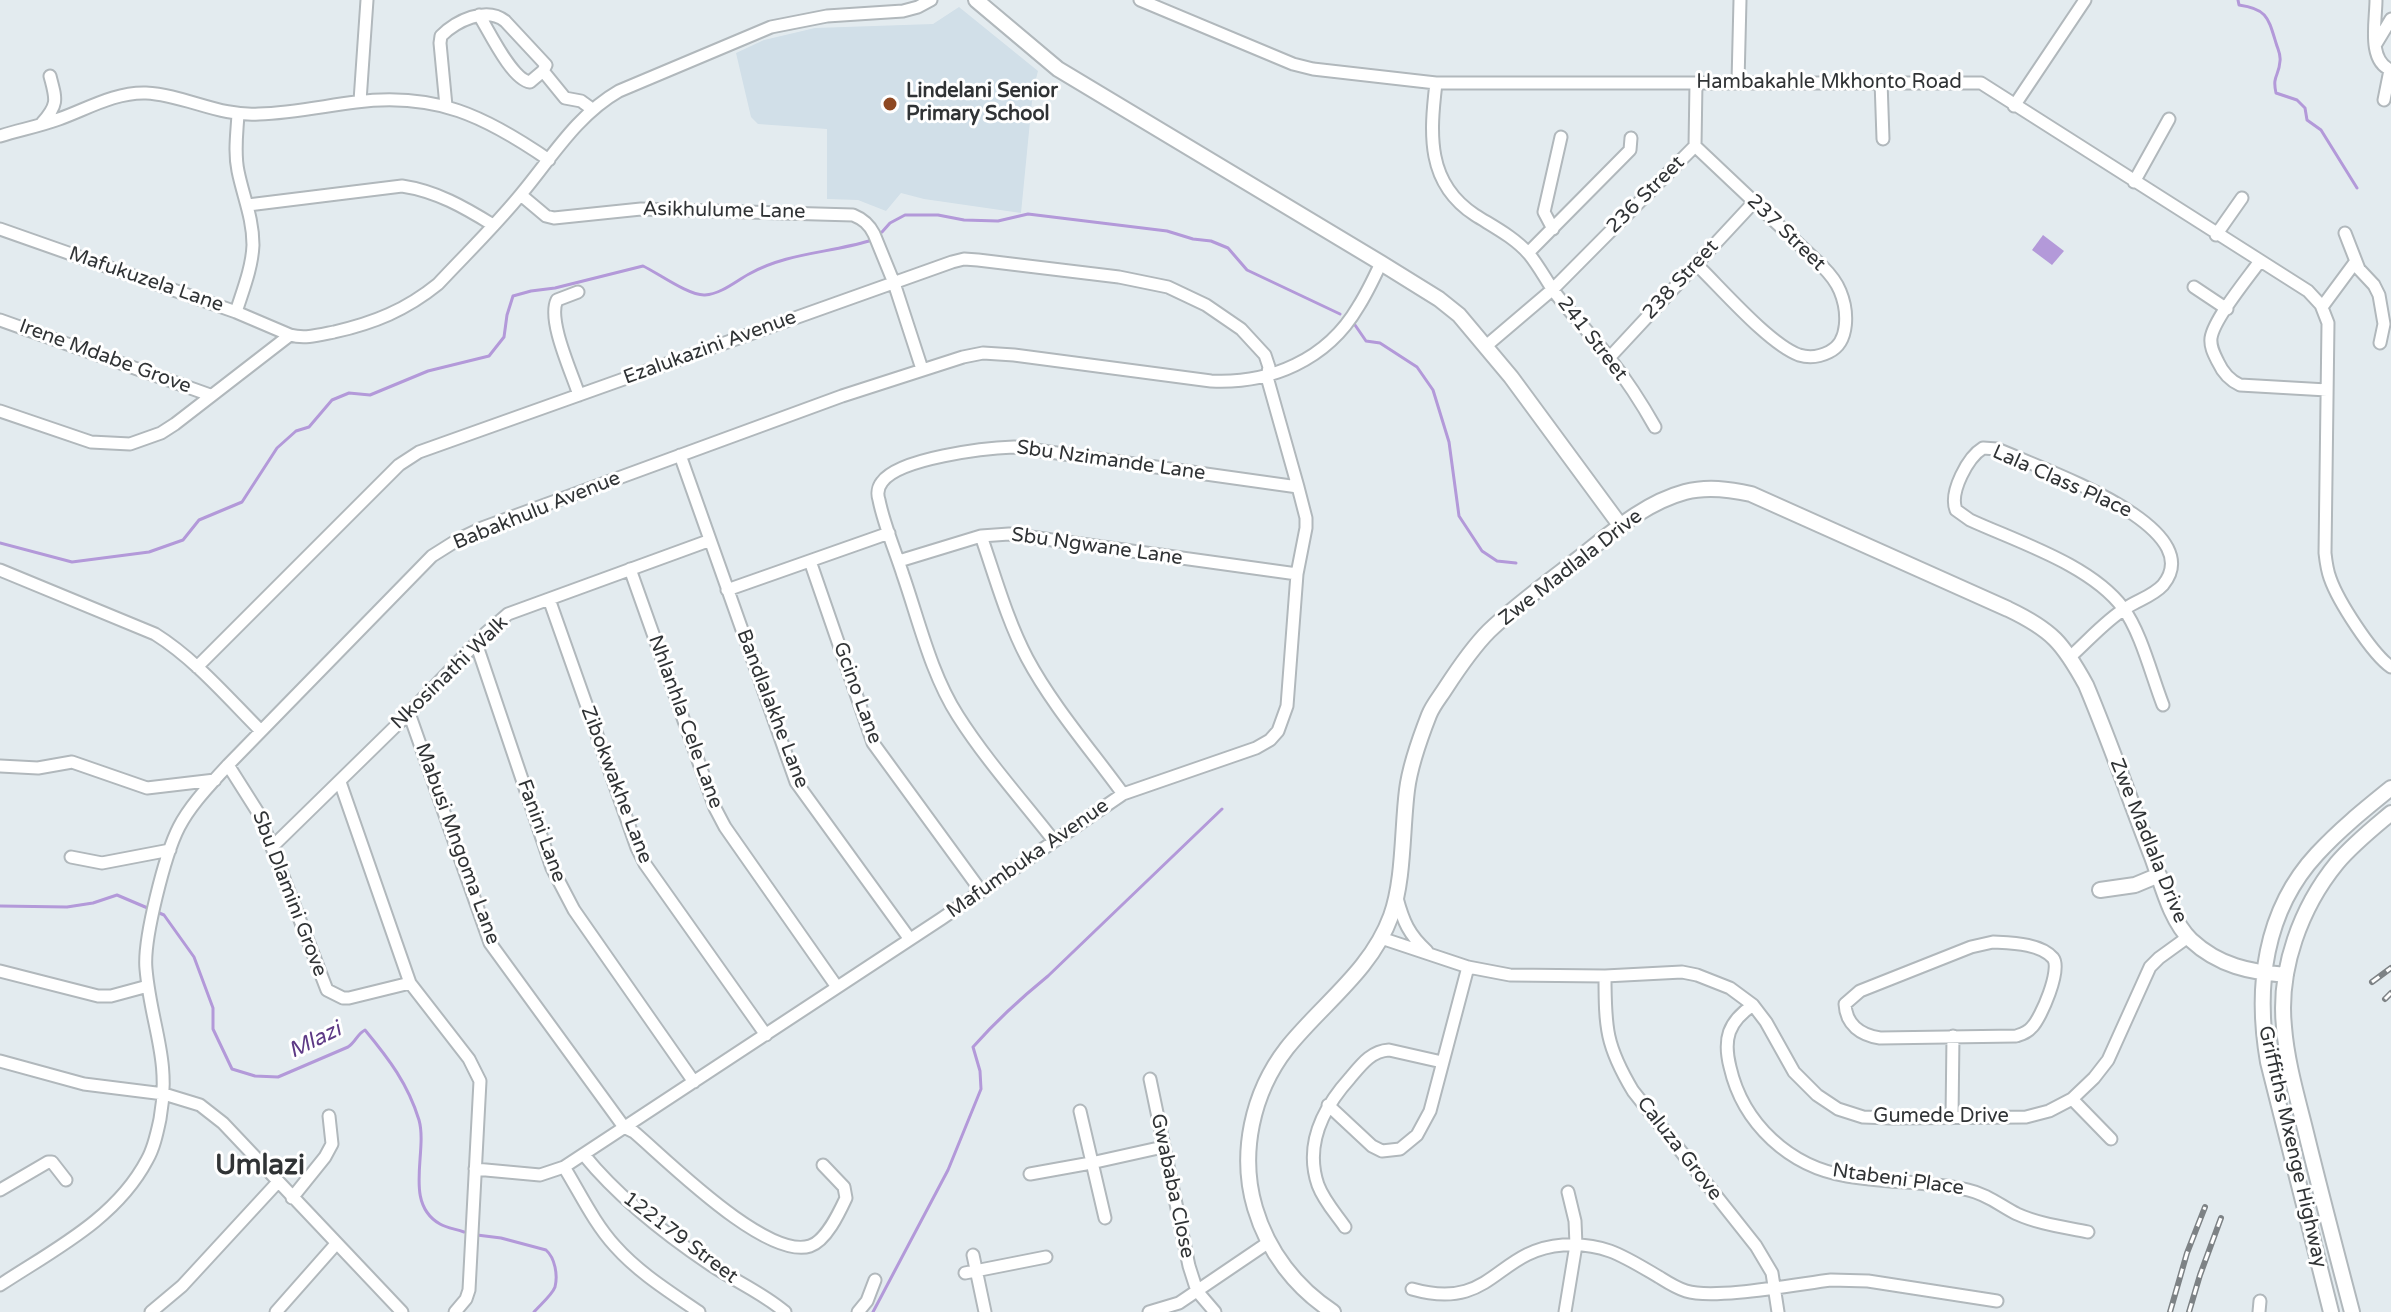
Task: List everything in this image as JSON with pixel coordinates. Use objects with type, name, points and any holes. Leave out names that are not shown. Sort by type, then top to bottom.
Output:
[{"type":"street","points":[[360,101],[367,0]]},
{"type":"street","points":[[0,411],[91,442],[130,444],[161,433],[290,335],[317,335],[380,320],[423,297],[521,195],[592,109],[608,97],[771,27],[827,16],[903,11],[931,0]]},
{"type":"street","points":[[976,0],[1049,62],[1096,93],[1381,263],[1459,315],[1576,463],[1620,525]]},
{"type":"street","name":"Hambakahle Mkhonto Road","points":[[1140,0],[1293,64],[1436,83],[1981,83],[2308,291],[2322,307]]},
{"type":"street","points":[[1738,82],[1740,0]]},
{"type":"street","points":[[2014,106],[2085,0]]},
{"type":"street","points":[[2376,0],[2379,61],[2391,70],[2384,100]]},
{"type":"street","points":[[446,106],[441,36],[479,15],[497,15],[546,65],[530,82],[523,81],[513,71],[479,15]]},
{"type":"street","points":[[2376,44],[2391,19]]},
{"type":"street","points":[[543,71],[565,98],[581,101],[592,109]]},
{"type":"street","points":[[42,124],[56,102],[50,76]]},
{"type":"street","points":[[1881,81],[1883,139]]},
{"type":"street","name":"241 Street","points":[[1436,83],[1431,142],[1439,171],[1451,193],[1461,205],[1528,253],[1609,358],[1655,427]]},
{"type":"street","name":"236 Street","points":[[1486,346],[1553,289],[1695,146],[1696,83]]},
{"type":"street","points":[[0,136],[115,97],[135,94],[158,95],[238,114],[360,101],[406,101],[446,106],[478,117],[497,125],[549,160]]},
{"type":"street","points":[[236,312],[253,245],[248,205],[236,156],[238,114]]},
{"type":"street","points":[[2134,182],[2169,119]]},
{"type":"street","points":[[1553,229],[1544,212],[1561,137]]},
{"type":"street","points":[[1528,253],[1630,150],[1631,138]]},
{"type":"street","name":"237 Street","points":[[1695,146],[1833,278],[1845,310],[1842,341],[1835,349],[1822,355],[1808,357],[1796,354],[1777,342],[1696,264]]},
{"type":"street","points":[[248,205],[402,186],[442,196],[493,225]]},
{"type":"street","name":"Asikhulume Lane","points":[[521,195],[546,216],[554,218],[641,209],[860,217],[870,227],[894,283],[922,369]]},
{"type":"street","points":[[2216,234],[2242,198]]},
{"type":"street","name":"238 Street","points":[[1609,358],[1754,202]]},
{"type":"street","name":"Mafukuzela Lane","points":[[0,229],[236,312],[290,335]]},
{"type":"street","points":[[2345,233],[2359,269],[2379,295],[2388,325],[2380,343]]},
{"type":"street","name":"Ezalukazini Avenue","points":[[197,667],[409,458],[419,452],[964,259],[1147,281],[1168,287],[1206,305],[1241,329],[1265,355],[1269,367],[1267,377]]},
{"type":"street","points":[[2260,261],[2215,325],[2211,338],[2212,350],[2222,371],[2240,385],[2327,390]]},
{"type":"street","points":[[2356,261],[2322,307],[2328,323],[2325,553],[2328,574],[2335,590],[2377,654],[2391,667]]},
{"type":"street","name":"Babakhulu Avenue","points":[[0,1285],[104,1214],[121,1197],[147,1160],[157,1132],[164,1094],[160,1042],[145,959],[170,850],[180,825],[198,798],[228,765],[420,568],[446,547],[482,528],[680,455],[963,357],[998,353],[1211,381],[1235,382],[1267,377],[1299,364],[1326,346],[1357,309],[1381,263]]},
{"type":"street","points":[[2194,287],[2227,309]]},
{"type":"street","points":[[578,292],[557,300],[554,309],[579,395]]},
{"type":"street","name":"Irene Mdabe Grove","points":[[0,320],[210,395]]},
{"type":"street","name":"Mafumbuka Avenue","points":[[475,1169],[540,1175],[564,1167],[1123,794],[1256,748],[1278,731],[1287,706],[1297,574],[1306,518],[1267,377]]},
{"type":"street","name":"Sbu Nzimande Lane","points":[[889,533],[878,496],[881,483],[889,475],[945,455],[978,450],[1014,447],[1298,487]]},
{"type":"street","name":"Lala Class Place","points":[[2070,657],[2124,609],[2152,594],[2165,582],[2172,561],[2163,540],[2123,506],[2014,456],[1990,447],[1983,448],[1972,456],[1954,496],[1953,503],[1961,515],[2090,576],[2108,591],[2124,609],[2132,623],[2163,705]]},
{"type":"street","name":"Bandlalakhe Lane","points":[[680,455],[796,782],[909,938]]},
{"type":"street","name":"Zwe Madlala Drive","points":[[1333,1312],[1316,1301],[1281,1264],[1258,1217],[1250,1189],[1248,1154],[1251,1126],[1260,1097],[1271,1072],[1288,1047],[1357,973],[1381,938],[1397,895],[1408,782],[1431,711],[1459,667],[1489,631],[1620,525],[1660,501],[1685,492],[1706,488],[1751,494],[2036,622],[2054,636],[2070,657],[2098,713],[2174,914],[2188,937],[2229,966],[2286,975]]},
{"type":"street","points":[[727,590],[889,533],[930,655],[958,715],[1054,841]]},
{"type":"street","name":"Sbu Ngwane Lane","points":[[899,561],[981,536],[1009,534],[1297,574]]},
{"type":"street","points":[[981,536],[1016,634],[1037,677],[1123,794]]},
{"type":"street","name":"Nkosinathi Walk","points":[[273,846],[508,614],[708,541]]},
{"type":"street","name":"Gcino Lane","points":[[810,561],[873,743],[981,891]]},
{"type":"street","name":"Nhlanhla Cele Lane","points":[[630,569],[715,808],[725,827],[837,987]]},
{"type":"street","points":[[0,570],[155,634],[197,667],[261,731]]},
{"type":"street","name":"Zibokwakhe Lane","points":[[549,599],[637,848],[645,864],[766,1035]]},
{"type":"street","name":"Fanini Lane","points":[[476,643],[561,888],[694,1082]]},
{"type":"street","name":"Mabusi Mngoma Lane","points":[[409,713],[490,943],[624,1127],[634,1132],[725,1211],[761,1234],[797,1248],[807,1248],[819,1241],[846,1198],[844,1187],[823,1165]]},
{"type":"street","points":[[0,766],[38,768],[72,762],[147,788],[215,780]]},
{"type":"street","name":"Sbu Dlamini Grove","points":[[228,765],[254,804],[273,846],[327,990],[349,998],[410,983]]},
{"type":"street","points":[[340,782],[410,983],[469,1059],[480,1081],[469,1290],[455,1312]]},
{"type":"street","name":"Griffiths Mxenge Highway","points":[[2331,1312],[2268,1062],[2264,1035],[2263,973],[2270,938],[2300,876],[2350,821],[2391,788]]},
{"type":"street","name":"Griffiths Mxenge Highway","points":[[2352,1312],[2288,1055],[2283,1026],[2283,999],[2294,942],[2305,913],[2338,862],[2391,813]]},
{"type":"street","points":[[71,857],[102,863],[170,850]]},
{"type":"street","points":[[2100,890],[2125,888],[2159,875]]},
{"type":"street","points":[[1397,895],[1408,931],[1430,954]]},
{"type":"street","name":"Gumede Drive","points":[[1381,938],[1468,967],[1510,975],[1605,976],[1682,972],[1730,988],[1753,1005],[1794,1072],[1817,1095],[1838,1109],[1863,1117],[1952,1118],[2026,1117],[2049,1111],[2072,1099],[2108,1060],[2150,967],[2188,937]]},
{"type":"street","points":[[1993,942],[2030,946],[2053,958],[2055,975],[2037,1020],[2025,1033],[2016,1036],[1953,1036],[1866,1036],[1857,1031],[1850,1021],[1845,1004],[1860,991],[1971,947],[1993,942]]},
{"type":"street","points":[[1328,1105],[1372,1146],[1382,1151],[1400,1149],[1417,1135],[1430,1111],[1468,967]]},
{"type":"street","points":[[0,971],[98,996],[111,996],[148,986]]},
{"type":"street","name":"Caluza Grove","points":[[1605,976],[1605,1021],[1610,1046],[1619,1067],[1633,1091],[1756,1246],[1772,1273],[1778,1312]]},
{"type":"street","name":"Ntabeni Place","points":[[1753,1005],[1741,1013],[1727,1037],[1726,1051],[1732,1076],[1746,1111],[1770,1139],[1794,1156],[1818,1168],[1846,1176],[1973,1191],[2035,1221],[2088,1232]]},
{"type":"street","points":[[1952,1118],[1953,1036]]},
{"type":"street","points":[[1345,1227],[1326,1201],[1315,1170],[1318,1123],[1328,1105],[1358,1068],[1381,1051],[1389,1050],[1442,1062]]},
{"type":"street","points":[[0,1061],[84,1084],[164,1094],[200,1105],[402,1312]]},
{"type":"street","name":"Gwababa Close","points":[[1150,1079],[1185,1253],[1197,1291]]},
{"type":"street","points":[[2072,1099],[2111,1139]]},
{"type":"street","points":[[1080,1111],[1105,1218]]},
{"type":"street","points":[[292,1198],[332,1144],[329,1116]]},
{"type":"street","points":[[1030,1174],[1163,1147]]},
{"type":"street","name":"122179 Street","points":[[584,1155],[615,1189],[667,1233],[785,1312]]},
{"type":"street","points":[[0,1190],[46,1162],[52,1162],[66,1180]]},
{"type":"street","points":[[564,1167],[615,1246],[666,1290],[699,1312]]},
{"type":"street","points":[[151,1312],[182,1286],[277,1183]]},
{"type":"street","points":[[1565,1312],[1577,1231],[1568,1192]]},
{"type":"street","points":[[1149,1312],[1169,1307],[1197,1291],[1269,1242]]},
{"type":"street","points":[[276,1312],[336,1244]]},
{"type":"street","points":[[1488,1294],[1531,1256],[1551,1247],[1576,1245],[1606,1248],[1687,1292],[1709,1294],[1831,1280],[1868,1281],[1997,1301]]},
{"type":"street","points":[[973,1255],[971,1272],[985,1312]]},
{"type":"street","points":[[971,1272],[1046,1257]]},
{"type":"street","points":[[858,1312],[867,1301],[875,1280]]},
{"type":"street","points":[[1412,1289],[1439,1305]]},
{"type":"street","points":[[1197,1291],[1215,1312]]},
{"type":"shaded area","name":"Lindelani Senior Primary School","points":[[959,7],[1038,71],[1033,91],[1021,213],[901,193],[886,211],[858,200],[827,199],[827,129],[758,124],[751,117],[736,53],[764,40],[815,28],[933,24]]},
{"type":"shaded area","points":[[2043,235],[2064,251],[2052,265],[2032,250]]},
{"type":"waterway","points":[[2238,0],[2239,5],[2261,12],[2271,27],[2280,56],[2276,93],[2297,100],[2305,108],[2307,120],[2321,130],[2357,188]]},
{"type":"waterway","points":[[882,232],[890,223],[905,215],[998,221],[1028,214],[1167,231],[1228,248],[1247,270],[1340,314]]},
{"type":"waterway","points":[[0,543],[72,562],[149,552],[183,540],[199,520],[242,502],[277,448],[296,431],[309,427],[332,400],[349,393],[370,395],[428,371],[489,356],[504,337],[513,296],[643,266],[691,292],[705,295],[723,290],[763,267],[793,257],[869,241]]},
{"type":"waterway","points":[[1355,325],[1366,341],[1380,343],[1417,367],[1433,390],[1449,442],[1459,516],[1482,551],[1497,561],[1516,563]]},
{"type":"waterway","points":[[873,1312],[948,1170],[981,1089],[973,1047],[1222,809]]},
{"type":"waterway","name":"Mlazi","points":[[0,906],[67,907],[117,895],[164,915],[194,957],[213,1008],[213,1029],[232,1069],[255,1076],[278,1077],[348,1047],[365,1030],[397,1072],[419,1120],[419,1190],[422,1203],[429,1215],[440,1224],[464,1232]]},
{"type":"waterway","points":[[477,1235],[546,1250],[552,1257],[555,1287],[534,1312]]},
{"type":"railway","points":[[2372,982],[2391,968]]},
{"type":"railway","points":[[2385,999],[2391,993]]},
{"type":"railway","points":[[2170,1312],[2187,1253],[2205,1207]]},
{"type":"railway","points":[[2189,1312],[2221,1218]]},
{"type":"place","name":"Lindelani Senior Primary School","points":[[890,104]]},
{"type":"district","name":"Umlazi","points":[[260,1167]]}]
